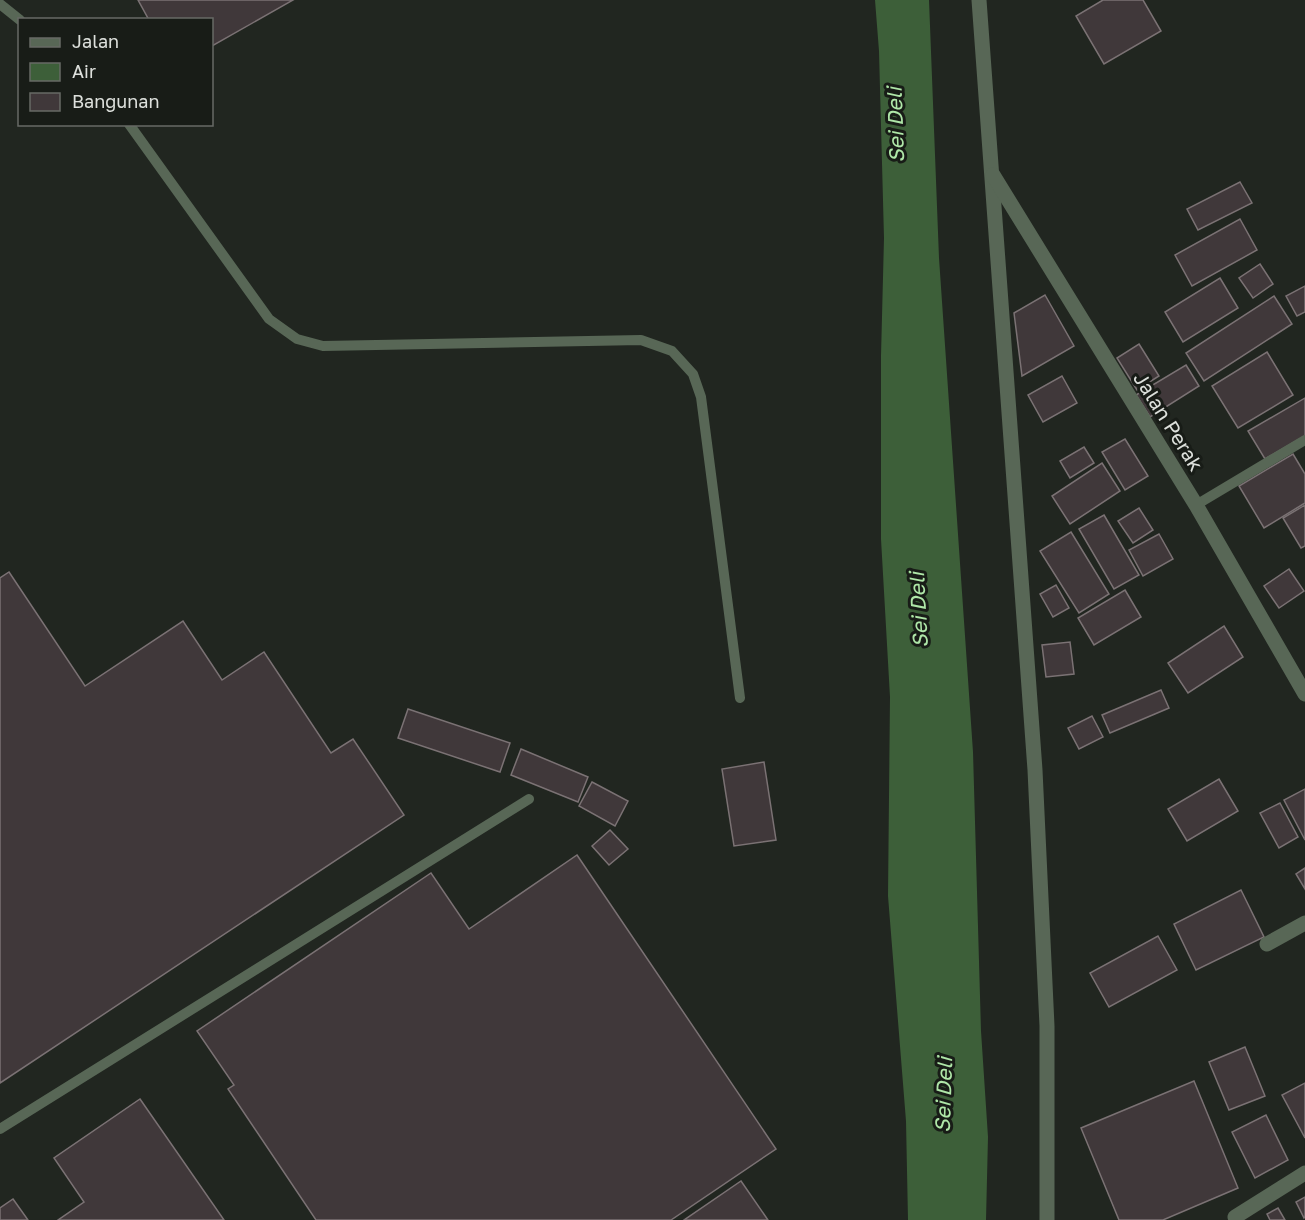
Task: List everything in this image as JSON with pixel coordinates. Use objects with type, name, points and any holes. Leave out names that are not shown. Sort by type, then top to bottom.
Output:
[{"type":"street","points":[[979,0],[1035,770],[1047,1026],[1047,1220]]},
{"type":"street","name":"Jalan Perak","points":[[992,173],[1196,505],[1305,693]]},
{"type":"street","points":[[1267,944],[1305,923]]},
{"type":"street","points":[[1235,1217],[1305,1173]]},
{"type":"lane","points":[[0,4],[18,18]]},
{"type":"lane","points":[[130,126],[269,319],[297,339],[323,346],[641,340],[672,351],[693,374],[701,397],[740,699]]},
{"type":"lane","points":[[1196,505],[1305,440]]},
{"type":"lane","points":[[0,1129],[529,799]]},
{"type":"water","name":"Sei Deli","points":[[875,0],[929,0],[939,258],[973,752],[981,1031],[988,1137],[986,1220],[908,1220],[906,1121],[888,896],[890,697],[881,539],[881,356],[884,238],[879,51]]},
{"type":"building","points":[[138,0],[293,0],[213,45],[213,18],[148,18]]},
{"type":"building","points":[[1103,0],[1143,0],[1161,31],[1104,64],[1076,16]]},
{"type":"building","points":[[1240,182],[1252,203],[1198,230],[1187,209]]},
{"type":"building","points":[[1240,219],[1257,250],[1192,286],[1175,255]]},
{"type":"building","points":[[1260,264],[1273,284],[1253,298],[1239,278]]},
{"type":"building","points":[[1220,278],[1238,308],[1183,342],[1165,312]]},
{"type":"building","points":[[1305,286],[1305,312],[1297,316],[1286,296]]},
{"type":"building","points":[[1045,295],[1074,346],[1022,376],[1014,313]]},
{"type":"building","points":[[1274,296],[1292,324],[1204,381],[1186,353]]},
{"type":"building","points":[[1139,344],[1159,376],[1137,390],[1117,358]]},
{"type":"building","points":[[1267,352],[1293,395],[1238,428],[1212,386]]},
{"type":"building","points":[[1186,365],[1199,386],[1150,417],[1136,395]]},
{"type":"building","points":[[1062,376],[1077,403],[1043,422],[1028,395]]},
{"type":"building","points":[[1305,398],[1305,436],[1265,459],[1248,431]]},
{"type":"building","points":[[1125,439],[1148,476],[1125,490],[1102,452]]},
{"type":"building","points":[[1084,447],[1094,463],[1070,478],[1060,461]]},
{"type":"building","points":[[1293,454],[1305,474],[1305,503],[1264,528],[1239,486]]},
{"type":"building","points":[[1102,463],[1120,491],[1070,524],[1052,496]]},
{"type":"building","points":[[1305,505],[1305,546],[1301,548],[1283,518]]},
{"type":"building","points":[[1139,508],[1153,530],[1133,543],[1118,521]]},
{"type":"building","points":[[1104,515],[1139,575],[1114,589],[1079,529]]},
{"type":"building","points":[[1071,532],[1109,594],[1079,613],[1040,551]]},
{"type":"building","points":[[1159,534],[1173,559],[1143,576],[1129,550]]},
{"type":"building","points":[[1289,569],[1304,591],[1279,608],[1264,586]]},
{"type":"building","points":[[9,572],[85,686],[183,621],[222,680],[264,652],[331,753],[353,739],[404,815],[0,1083],[0,578]]},
{"type":"building","points":[[1056,585],[1069,608],[1053,617],[1040,594]]},
{"type":"building","points":[[1125,590],[1141,617],[1094,645],[1078,618]]},
{"type":"building","points":[[1224,626],[1243,657],[1188,693],[1168,663]]},
{"type":"building","points":[[1070,642],[1074,674],[1046,677],[1042,645]]},
{"type":"building","points":[[1161,690],[1169,708],[1110,733],[1102,715]]},
{"type":"building","points":[[408,709],[510,743],[500,772],[398,738]]},
{"type":"building","points":[[1092,716],[1103,737],[1079,749],[1068,728]]},
{"type":"building","points":[[521,749],[588,777],[578,802],[511,775]]},
{"type":"building","points":[[764,762],[776,840],[734,846],[722,769]]},
{"type":"building","points":[[1219,779],[1238,811],[1187,841],[1168,809]]},
{"type":"building","points":[[592,782],[628,801],[615,826],[579,806]]},
{"type":"building","points":[[1305,789],[1305,840],[1284,800]]},
{"type":"building","points":[[1280,803],[1298,837],[1279,848],[1260,813]]},
{"type":"building","points":[[610,830],[628,849],[609,865],[592,846]]},
{"type":"building","points":[[577,855],[776,1149],[671,1220],[316,1220],[228,1089],[234,1085],[197,1031],[431,873],[469,929]]},
{"type":"building","points":[[1305,868],[1305,889],[1296,874]]},
{"type":"building","points":[[1241,890],[1264,937],[1196,970],[1174,924]]},
{"type":"building","points":[[1158,936],[1177,970],[1109,1007],[1090,973]]},
{"type":"building","points":[[1245,1047],[1265,1096],[1229,1110],[1209,1062]]},
{"type":"building","points":[[1194,1081],[1238,1188],[1163,1220],[1119,1220],[1081,1128]]},
{"type":"building","points":[[1305,1083],[1305,1138],[1282,1095]]},
{"type":"building","points":[[140,1099],[224,1220],[58,1220],[84,1202],[54,1158]]},
{"type":"building","points":[[1266,1115],[1288,1160],[1255,1178],[1232,1132]]},
{"type":"building","points":[[741,1181],[768,1220],[684,1220]]},
{"type":"building","points":[[1305,1197],[1305,1217],[1304,1218],[1296,1202]]},
{"type":"building","points":[[13,1199],[28,1220],[0,1220],[0,1208]]},
{"type":"building","points":[[1278,1208],[1285,1220],[1270,1220],[1267,1214]]}]
